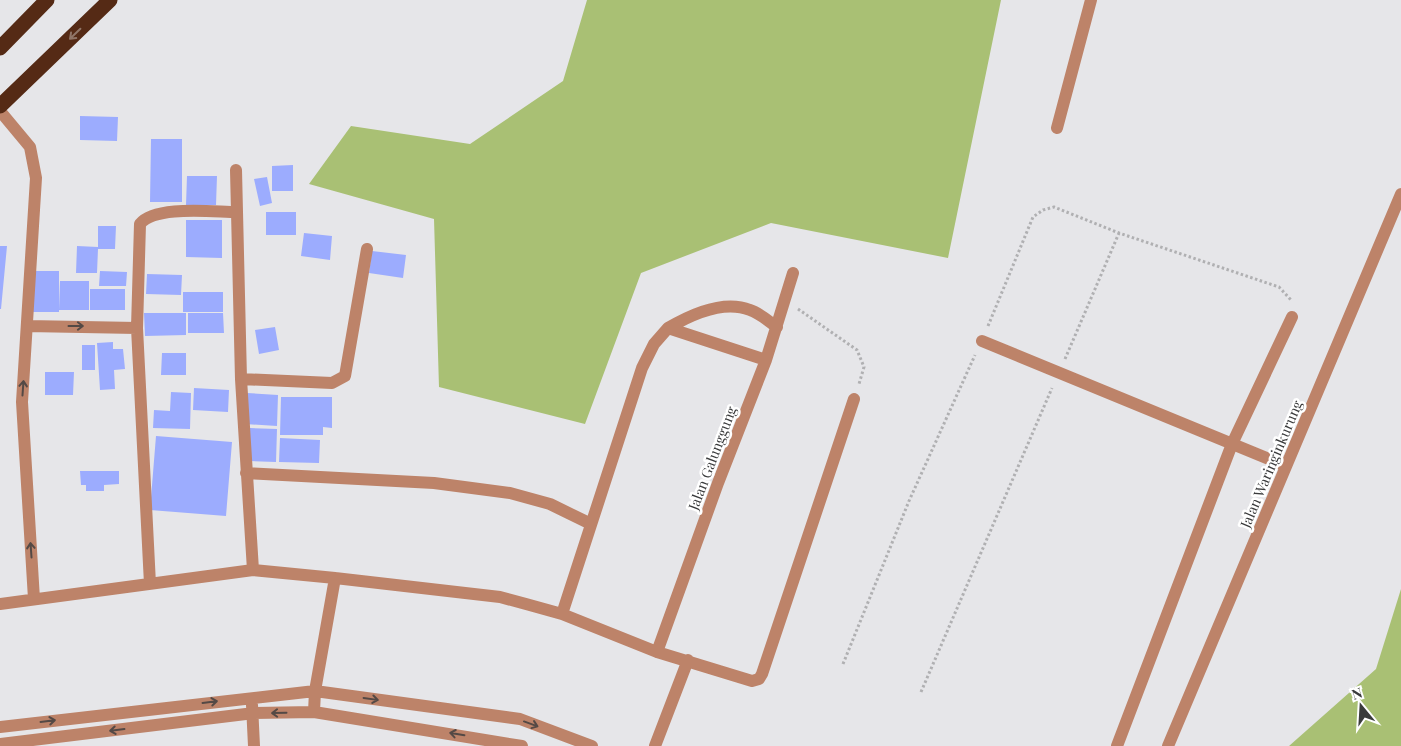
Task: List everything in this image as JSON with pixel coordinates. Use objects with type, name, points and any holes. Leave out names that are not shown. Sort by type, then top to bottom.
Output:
[{"type":"highway","points":[[0,48],[47,0]]},
{"type":"highway","points":[[0,106],[110,0]]},
{"type":"street","points":[[1057,128],[1091,0]]},
{"type":"street","points":[[0,111],[30,147],[36,178],[22,402],[34,599]]},
{"type":"street","points":[[236,170],[241,379],[253,570]]},
{"type":"street","name":"Jalan Waringinkurung","points":[[1168,746],[1401,194]]},
{"type":"street","points":[[150,584],[137,328],[140,224],[144,219],[162,212],[237,212]]},
{"type":"street","points":[[241,379],[332,383],[345,376],[367,249]]},
{"type":"street","name":"Jalan Galunggung","points":[[657,652],[718,483],[766,360],[793,273]]},
{"type":"street","points":[[562,614],[642,368],[654,344],[668,328],[692,314],[730,308],[750,310],[777,327]]},
{"type":"street","points":[[1117,746],[1232,444],[1292,317]]},
{"type":"street","points":[[27,326],[137,328]]},
{"type":"street","points":[[668,328],[766,360]]},
{"type":"street","points":[[982,341],[1286,466]]},
{"type":"street","points":[[0,604],[253,570],[335,578],[500,597],[562,614],[657,652],[752,681],[759,679],[762,674],[854,399]]},
{"type":"street","points":[[246,473],[434,484],[510,493],[550,504],[591,524]]},
{"type":"street","points":[[314,712],[335,578]]},
{"type":"street","points":[[655,746],[688,660]]},
{"type":"street","points":[[0,727],[316,691],[520,719],[592,746]]},
{"type":"street","points":[[251,698],[254,713],[254,746]]},
{"type":"street","points":[[0,744],[254,713],[314,712],[522,746]]},
{"type":"path","points":[[843,664],[909,501],[982,341],[1034,217],[1043,210],[1054,207],[1119,233],[1279,287],[1293,302],[1292,317]]},
{"type":"path","points":[[921,692],[1119,233]]},
{"type":"path","points":[[785,300],[857,350],[864,367],[854,399]]},
{"type":"green space","points":[[587,0],[1001,0],[948,258],[771,223],[641,273],[585,424],[439,387],[434,219],[309,184],[351,126],[470,144],[563,81]]},
{"type":"green space","points":[[1401,589],[1401,746],[1289,746],[1376,669]]},
{"type":"building","points":[[80,116],[118,117],[117,141],[80,140]]},
{"type":"building","points":[[151,139],[182,139],[182,202],[150,202]]},
{"type":"building","points":[[293,165],[293,191],[272,191],[272,166]]},
{"type":"building","points":[[187,176],[217,176],[216,205],[186,205]]},
{"type":"building","points":[[267,177],[272,203],[260,206],[254,179]]},
{"type":"building","points":[[266,212],[296,212],[296,235],[266,235]]},
{"type":"building","points":[[186,220],[222,220],[222,258],[186,257]]},
{"type":"building","points":[[98,226],[116,226],[115,249],[98,249],[97,273],[76,273],[77,246],[98,247]]},
{"type":"building","points":[[304,233],[332,236],[330,260],[301,256]]},
{"type":"building","points":[[0,246],[7,246],[1,309],[0,309]]},
{"type":"building","points":[[372,251],[406,255],[403,278],[369,273]]},
{"type":"building","points":[[33,271],[59,271],[59,312],[33,312]]},
{"type":"building","points":[[100,271],[127,272],[126,286],[99,286]]},
{"type":"building","points":[[147,274],[182,275],[181,295],[146,294]]},
{"type":"building","points":[[60,281],[89,281],[89,310],[59,310]]},
{"type":"building","points":[[90,289],[125,289],[125,310],[90,310]]},
{"type":"building","points":[[183,292],[223,292],[223,312],[183,312]]},
{"type":"building","points":[[144,313],[186,313],[186,335],[145,336]]},
{"type":"building","points":[[188,313],[223,313],[224,333],[188,333]]},
{"type":"building","points":[[275,327],[279,350],[259,354],[255,330]]},
{"type":"building","points":[[113,342],[113,349],[123,349],[125,369],[114,370],[115,389],[100,390],[97,343]]},
{"type":"building","points":[[82,345],[95,345],[95,370],[82,370]]},
{"type":"building","points":[[162,353],[186,353],[186,375],[161,375]]},
{"type":"building","points":[[45,372],[74,372],[73,395],[45,395]]},
{"type":"building","points":[[194,388],[229,390],[228,412],[193,410]]},
{"type":"building","points":[[171,392],[191,393],[190,429],[153,428],[154,410],[170,411]]},
{"type":"building","points":[[247,393],[278,395],[277,426],[245,424]]},
{"type":"building","points":[[281,397],[332,397],[332,428],[323,427],[323,435],[280,435]]},
{"type":"building","points":[[250,428],[277,429],[276,462],[249,461]]},
{"type":"building","points":[[156,436],[232,442],[226,516],[150,510]]},
{"type":"building","points":[[280,438],[320,440],[319,463],[279,462]]},
{"type":"building","points":[[80,471],[119,471],[119,484],[104,485],[104,491],[86,491],[86,485],[81,485]]}]
